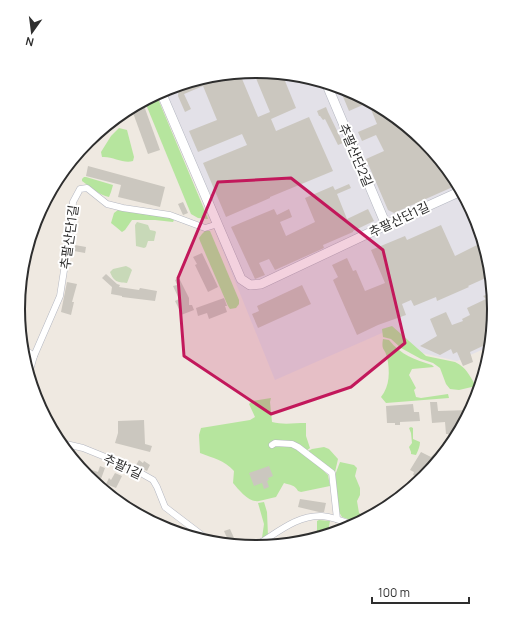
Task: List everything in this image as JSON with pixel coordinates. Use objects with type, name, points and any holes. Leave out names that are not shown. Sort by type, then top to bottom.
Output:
[{"type":"street","name":"추팔산단2길","points":[[329,90],[386,225]]},
{"type":"street","name":"추팔산단1길","points":[[163,97],[241,279],[250,285],[261,284],[456,193]]},
{"type":"street","name":"추팔산단1길","points":[[34,356],[60,296],[72,219],[73,202],[80,189],[87,188],[107,204],[170,215],[205,228],[218,224]]},
{"type":"street","points":[[29,353],[34,356],[32,364]]},
{"type":"street","points":[[272,445],[292,444],[298,446],[332,473],[337,519]]},
{"type":"street","name":"추팔1길","points":[[70,445],[83,448],[130,467],[152,480],[157,487],[165,507],[198,532]]},
{"type":"street","points":[[268,539],[286,526],[306,518],[322,516],[344,522]]},
{"type":"highlighted area","points":[[291,178],[383,250],[405,343],[351,387],[271,414],[184,356],[178,278],[218,182]]},
{"type":"shaded area","points":[[241,78],[286,79],[316,85],[344,95],[372,108],[397,125],[419,145],[430,156],[448,180],[463,206],[475,234],[483,263],[487,293],[487,324],[484,349],[457,361],[422,353],[391,329],[275,380],[161,98],[196,85],[226,79]]},
{"type":"green space","points":[[158,99],[208,219],[198,218],[191,214],[146,105]]},
{"type":"green space","points":[[119,128],[127,130],[134,157],[133,161],[125,162],[102,157],[101,152],[111,136]]},
{"type":"green space","points":[[84,177],[113,185],[109,197],[98,193],[82,181]]},
{"type":"green space","points":[[118,210],[171,218],[174,220],[173,222],[132,220],[122,232],[111,223],[114,213]]},
{"type":"green space","points":[[137,222],[148,225],[150,230],[156,232],[154,241],[148,241],[146,247],[144,248],[136,246],[135,225]]},
{"type":"green space","points":[[205,231],[210,231],[239,300],[239,304],[236,308],[230,309],[228,306],[200,241],[199,238]]},
{"type":"green space","points":[[126,266],[132,270],[127,283],[114,280],[110,272],[113,269]]},
{"type":"green space","points":[[392,326],[426,356],[459,364],[467,372],[475,384],[473,387],[459,390],[450,389],[446,384],[440,368],[433,363],[421,359],[401,348],[391,339],[383,337],[382,329]]},
{"type":"green space","points":[[383,339],[389,340],[398,350],[403,353],[434,367],[412,369],[409,375],[416,388],[414,390],[416,397],[421,398],[448,394],[449,398],[386,403],[381,397],[388,383],[389,373],[387,357],[382,346]]},
{"type":"green space","points":[[271,398],[272,422],[284,424],[306,423],[306,436],[310,448],[306,451],[306,454],[328,475],[330,486],[301,492],[294,486],[284,483],[276,497],[255,501],[244,495],[233,483],[234,471],[230,467],[218,460],[200,453],[199,435],[201,428],[250,420],[255,417],[249,404],[252,401]]},
{"type":"green space","points":[[409,428],[413,428],[413,439],[420,442],[416,455],[411,454],[409,447],[412,443]]},
{"type":"green space","points":[[324,447],[329,449],[338,459],[335,472],[308,451]]},
{"type":"green space","points":[[340,462],[354,465],[357,468],[355,476],[360,488],[360,495],[357,501],[359,513],[361,514],[349,520],[342,517],[339,512],[335,475]]},
{"type":"green space","points":[[264,502],[267,512],[268,536],[262,538],[264,524],[258,503]]},
{"type":"green space","points":[[317,521],[330,521],[329,527],[317,532]]},
{"type":"building","points":[[242,78],[258,117],[270,112],[256,78],[284,79],[296,108],[271,119],[276,131],[309,117],[333,171],[226,217],[203,163],[247,145],[242,134],[198,152],[189,131],[217,120],[203,86],[184,94],[191,109],[185,112],[178,96],[178,91],[196,85],[226,79]]},
{"type":"building","points":[[342,94],[364,104],[349,111]]},
{"type":"building","points":[[144,106],[160,150],[148,154],[133,113]]},
{"type":"building","points":[[326,107],[343,143],[338,145],[325,119],[323,120],[319,116],[317,111]]},
{"type":"building","points":[[370,107],[397,125],[419,145],[430,156],[452,187],[394,213],[388,210],[366,159],[384,151],[376,135],[362,141],[358,132],[377,124]]},
{"type":"building","points":[[88,166],[165,187],[160,207],[118,197],[121,185],[86,176]]},
{"type":"building","points":[[349,184],[351,188],[337,194],[347,219],[368,209],[374,221],[323,245],[324,248],[275,270],[269,259],[259,263],[265,275],[255,279],[231,227],[274,209],[277,215],[289,209],[292,217],[280,222],[286,236],[315,222],[305,198],[333,186],[335,190]]},
{"type":"building","points":[[183,202],[188,213],[183,215],[178,204]]},
{"type":"building","points":[[441,225],[455,256],[478,245],[483,263],[485,278],[437,301],[436,297],[414,306],[411,300],[402,304],[406,315],[378,325],[357,335],[333,280],[338,277],[332,265],[347,258],[353,271],[356,270],[365,291],[385,283],[371,250],[405,236],[407,240]]},
{"type":"building","points":[[75,245],[86,247],[85,253],[74,251]]},
{"type":"building","points":[[202,253],[218,287],[208,292],[195,265],[197,264],[193,257]]},
{"type":"building","points":[[106,274],[120,285],[119,287],[139,290],[140,288],[157,291],[155,301],[122,297],[111,294],[112,287],[102,278]]},
{"type":"building","points":[[179,278],[189,298],[189,305],[192,305],[194,310],[181,315],[175,301],[179,299],[173,286],[177,285],[175,280]]},
{"type":"building","points":[[67,282],[77,284],[72,302],[74,302],[71,315],[61,312]]},
{"type":"building","points":[[302,285],[311,304],[258,328],[252,314],[259,311],[257,306]]},
{"type":"building","points":[[487,294],[487,324],[484,345],[470,352],[473,362],[463,366],[457,352],[453,354],[451,349],[440,355],[420,346],[437,336],[430,319],[446,312],[452,325],[463,321],[462,319],[470,315],[467,308],[486,299],[483,296]]},
{"type":"building","points":[[224,298],[227,306],[225,306],[227,312],[209,319],[207,313],[198,316],[196,308]]},
{"type":"building","points":[[430,402],[437,402],[438,411],[463,410],[448,437],[448,434],[446,434],[445,422],[432,423]]},
{"type":"building","points":[[413,404],[414,412],[419,412],[420,421],[400,422],[400,425],[395,425],[395,423],[387,423],[386,406]]},
{"type":"building","points":[[144,420],[145,444],[152,446],[150,452],[115,443],[118,433],[118,421]]},
{"type":"building","points":[[439,449],[419,472],[415,476],[413,475],[414,472],[410,470],[421,452],[431,457]]},
{"type":"building","points":[[139,460],[150,465],[147,471],[136,465]]},
{"type":"building","points":[[100,466],[105,468],[101,479],[92,471],[98,472]]},
{"type":"building","points":[[269,466],[273,476],[268,478],[269,480],[267,481],[269,487],[264,489],[262,483],[254,486],[249,473]]},
{"type":"building","points":[[115,473],[122,476],[116,488],[106,484],[109,478],[111,480]]},
{"type":"building","points":[[300,499],[326,503],[324,512],[298,507]]},
{"type":"building","points":[[230,529],[234,538],[227,538],[224,531]]}]
